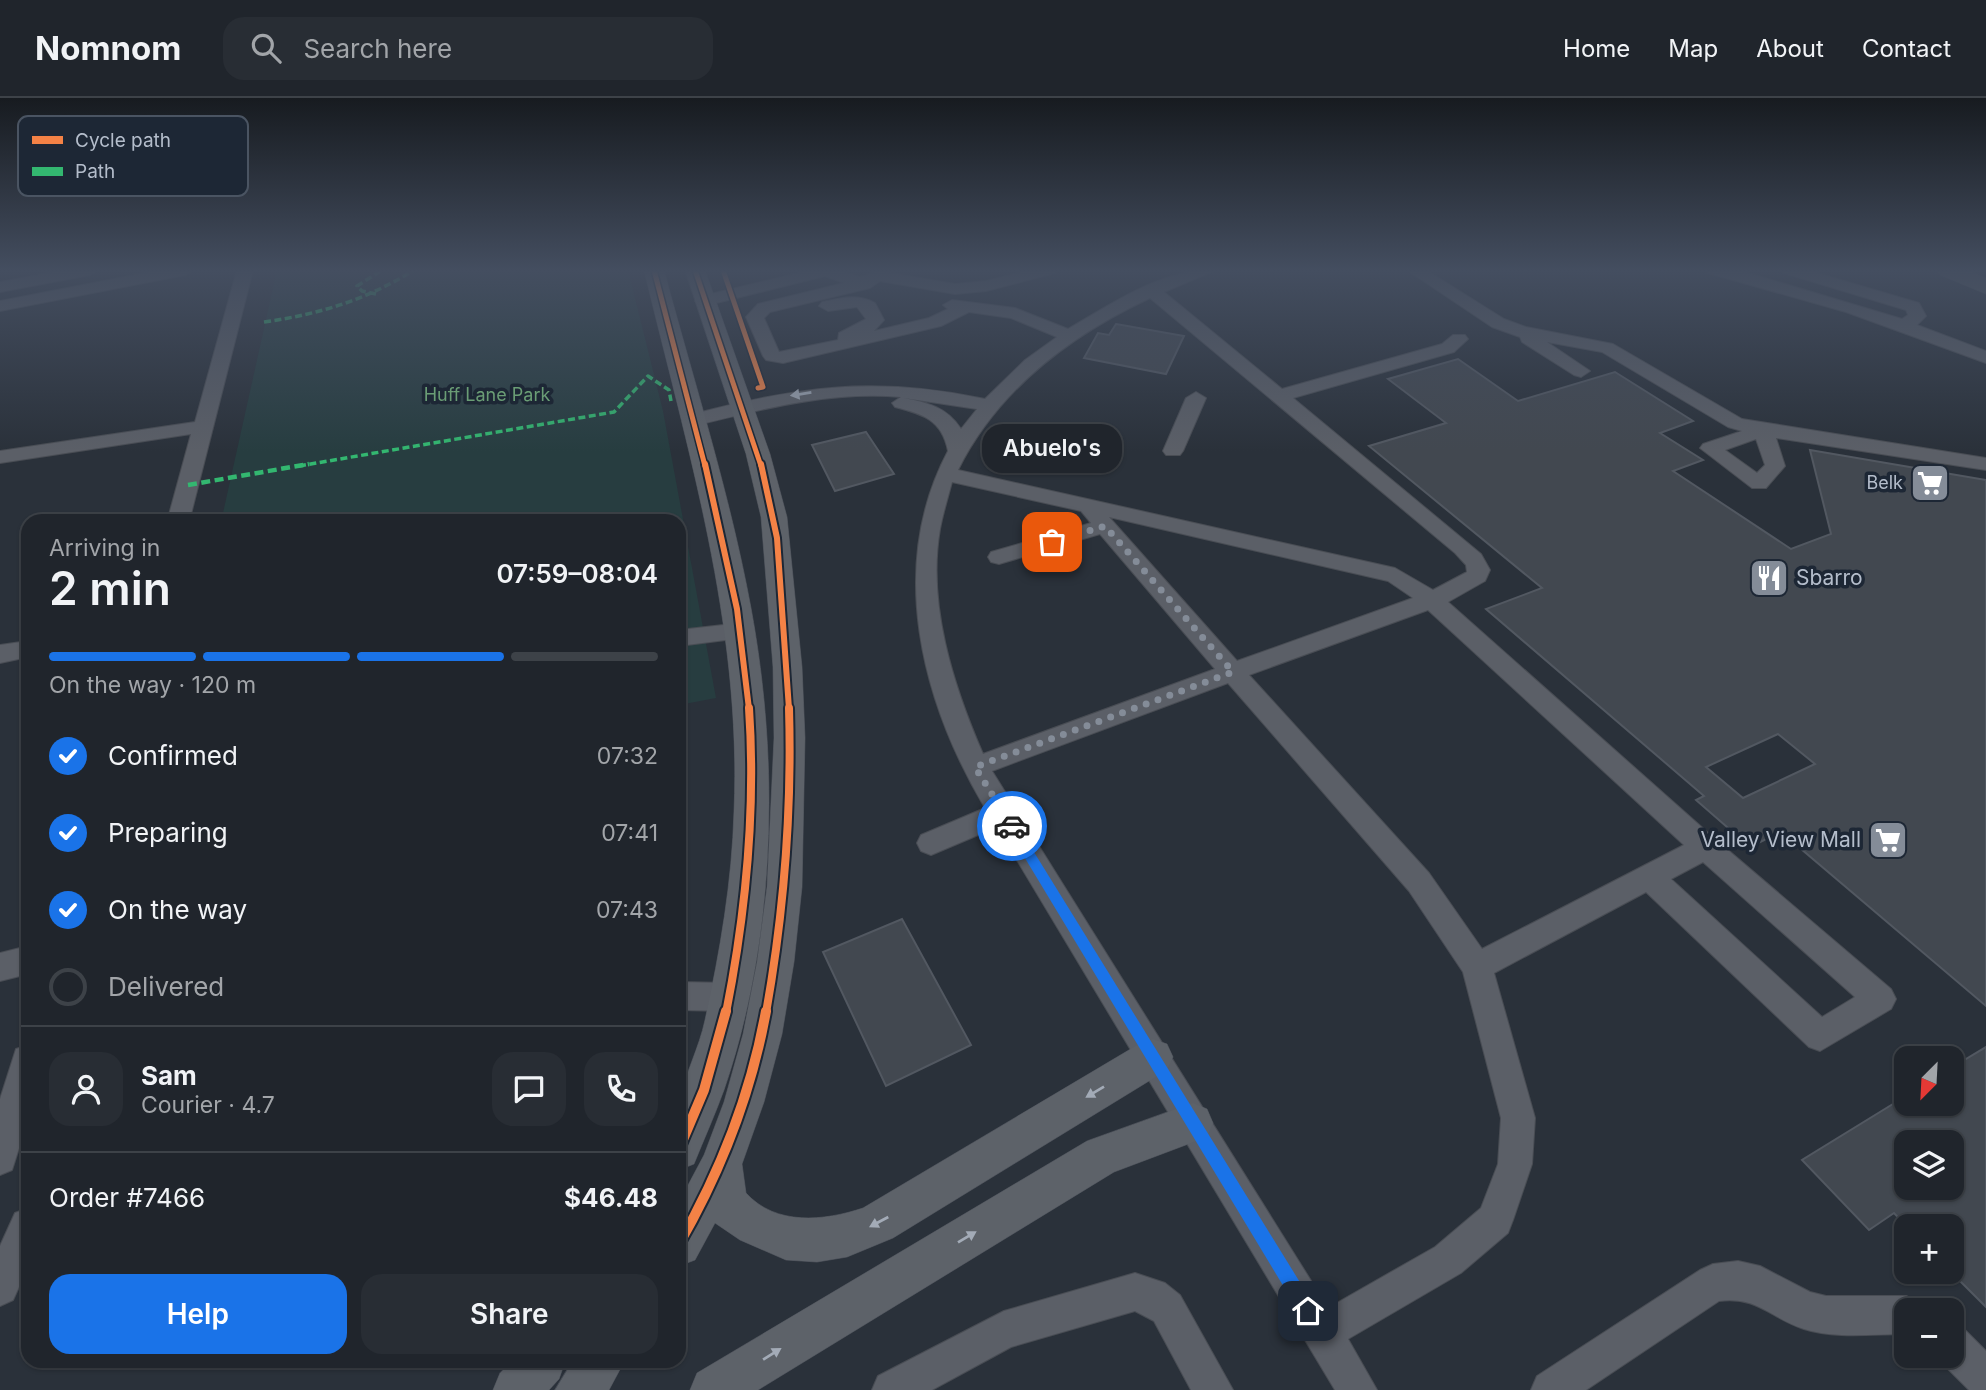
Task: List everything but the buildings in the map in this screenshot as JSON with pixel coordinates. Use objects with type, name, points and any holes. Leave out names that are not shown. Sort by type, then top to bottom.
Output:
[{"type":"main road","points":[[670,330],[741,631],[751,751],[749,835],[741,928],[728,997],[704,1087],[686,1132]]},
{"type":"main road","points":[[686,1231],[721,1164],[757,1055],[771,976],[786,858],[788,799],[787,647],[775,520],[746,412],[715,330]]},
{"type":"main road","points":[[741,631],[750,631],[760,640],[764,687],[788,799]]},
{"type":"main road","points":[[721,1164],[725,1197],[730,1209],[768,1233],[795,1241],[816,1242],[848,1237],[878,1223],[1153,1057]]},
{"type":"main road","points":[[714,1390],[1102,1156],[1194,1123]]},
{"type":"main road","points":[[517,1390],[537,1368]]},
{"type":"main road","points":[[579,1390],[596,1368]]},
{"type":"street","points":[[180,514],[230,330]]},
{"type":"street","points":[[761,330],[772,356]]},
{"type":"street","points":[[772,356],[859,330]]},
{"type":"street","points":[[772,356],[783,358],[816,353],[902,330]]},
{"type":"street","points":[[1057,330],[1068,335]]},
{"type":"street","points":[[952,463],[986,411],[1015,378],[1077,330]]},
{"type":"street","points":[[975,767],[1431,600],[1477,576],[1478,567],[1474,559],[1200,330]]},
{"type":"street","points":[[1515,330],[1581,371]]},
{"type":"street","points":[[1516,330],[1607,348],[1735,423],[1763,430],[1986,464]]},
{"type":"street","points":[[1919,330],[1986,358]]},
{"type":"street","points":[[1279,396],[1448,348],[1459,340]]},
{"type":"street","points":[[746,412],[822,391],[973,391],[1015,378]]},
{"type":"street","points":[[928,393],[986,411]]},
{"type":"street","points":[[1173,451],[1196,398]]},
{"type":"street","points":[[693,420],[746,412],[858,402],[897,402],[986,411]]},
{"type":"street","points":[[897,402],[941,416],[956,436],[952,463],[929,526],[926,554],[930,617],[939,670],[953,717],[975,767],[1356,1390]]},
{"type":"street","points":[[0,457],[205,426]]},
{"type":"street","points":[[952,463],[1097,517],[1395,575],[1431,600],[1705,847],[1880,999],[1820,1036],[1649,877]]},
{"type":"street","points":[[999,558],[1097,517]]},
{"type":"street","points":[[1097,517],[1419,881],[1477,967],[1518,1118],[1515,1164],[1495,1220],[1448,1260],[1322,1333]]},
{"type":"street","points":[[686,637],[741,631]]},
{"type":"street","points":[[0,654],[21,650]]},
{"type":"street","points":[[931,843],[1003,812]]},
{"type":"street","points":[[1477,967],[1705,847]]},
{"type":"street","points":[[0,967],[21,962]]},
{"type":"street","points":[[686,996],[728,997]]},
{"type":"street","points":[[0,1158],[21,1084]]},
{"type":"street","points":[[0,1287],[21,1241]]},
{"type":"street","points":[[1551,1390],[1713,1283],[1738,1280],[1760,1285],[1804,1310],[1826,1315],[1894,1315]]},
{"type":"street","points":[[892,1390],[1004,1330],[1135,1292],[1152,1296],[1167,1308],[1213,1390]]},
{"type":"street","points":[[1964,1357],[1986,1379]]},
{"type":"green space","name":"Huff Lane Park","points":[[264,330],[643,330],[663,411],[682,514],[223,514]]},
{"type":"green space","name":"Huff Lane Park","points":[[686,536],[716,698],[686,704]]},
{"type":"marked path","points":[[188,485],[614,412],[648,376],[669,390],[671,401]]},
{"type":"cycle path","points":[[670,330],[729,566],[746,672],[751,740],[747,884],[737,956],[723,1025],[704,1090],[686,1132]]},
{"type":"cycle path","points":[[686,1231],[721,1164],[744,1102],[762,1034],[775,962],[789,812],[787,667],[774,517],[758,454],[715,330]]},
{"type":"cycle path","points":[[744,330],[763,387],[758,388]]},
{"type":"way so far","points":[[1012,826],[975,767],[1233,672],[1105,526],[1052,542]]},
{"type":"place","name":"Belk","points":[[1930,483]]},
{"type":"place","name":"Abuelo's","points":[[1052,542]]},
{"type":"place","name":"Sbarro","points":[[1769,578]]},
{"type":"place","name":"Valley View Mall","points":[[1888,840]]},
{"type":"route","points":[[1012,826],[1308,1311]]}]
